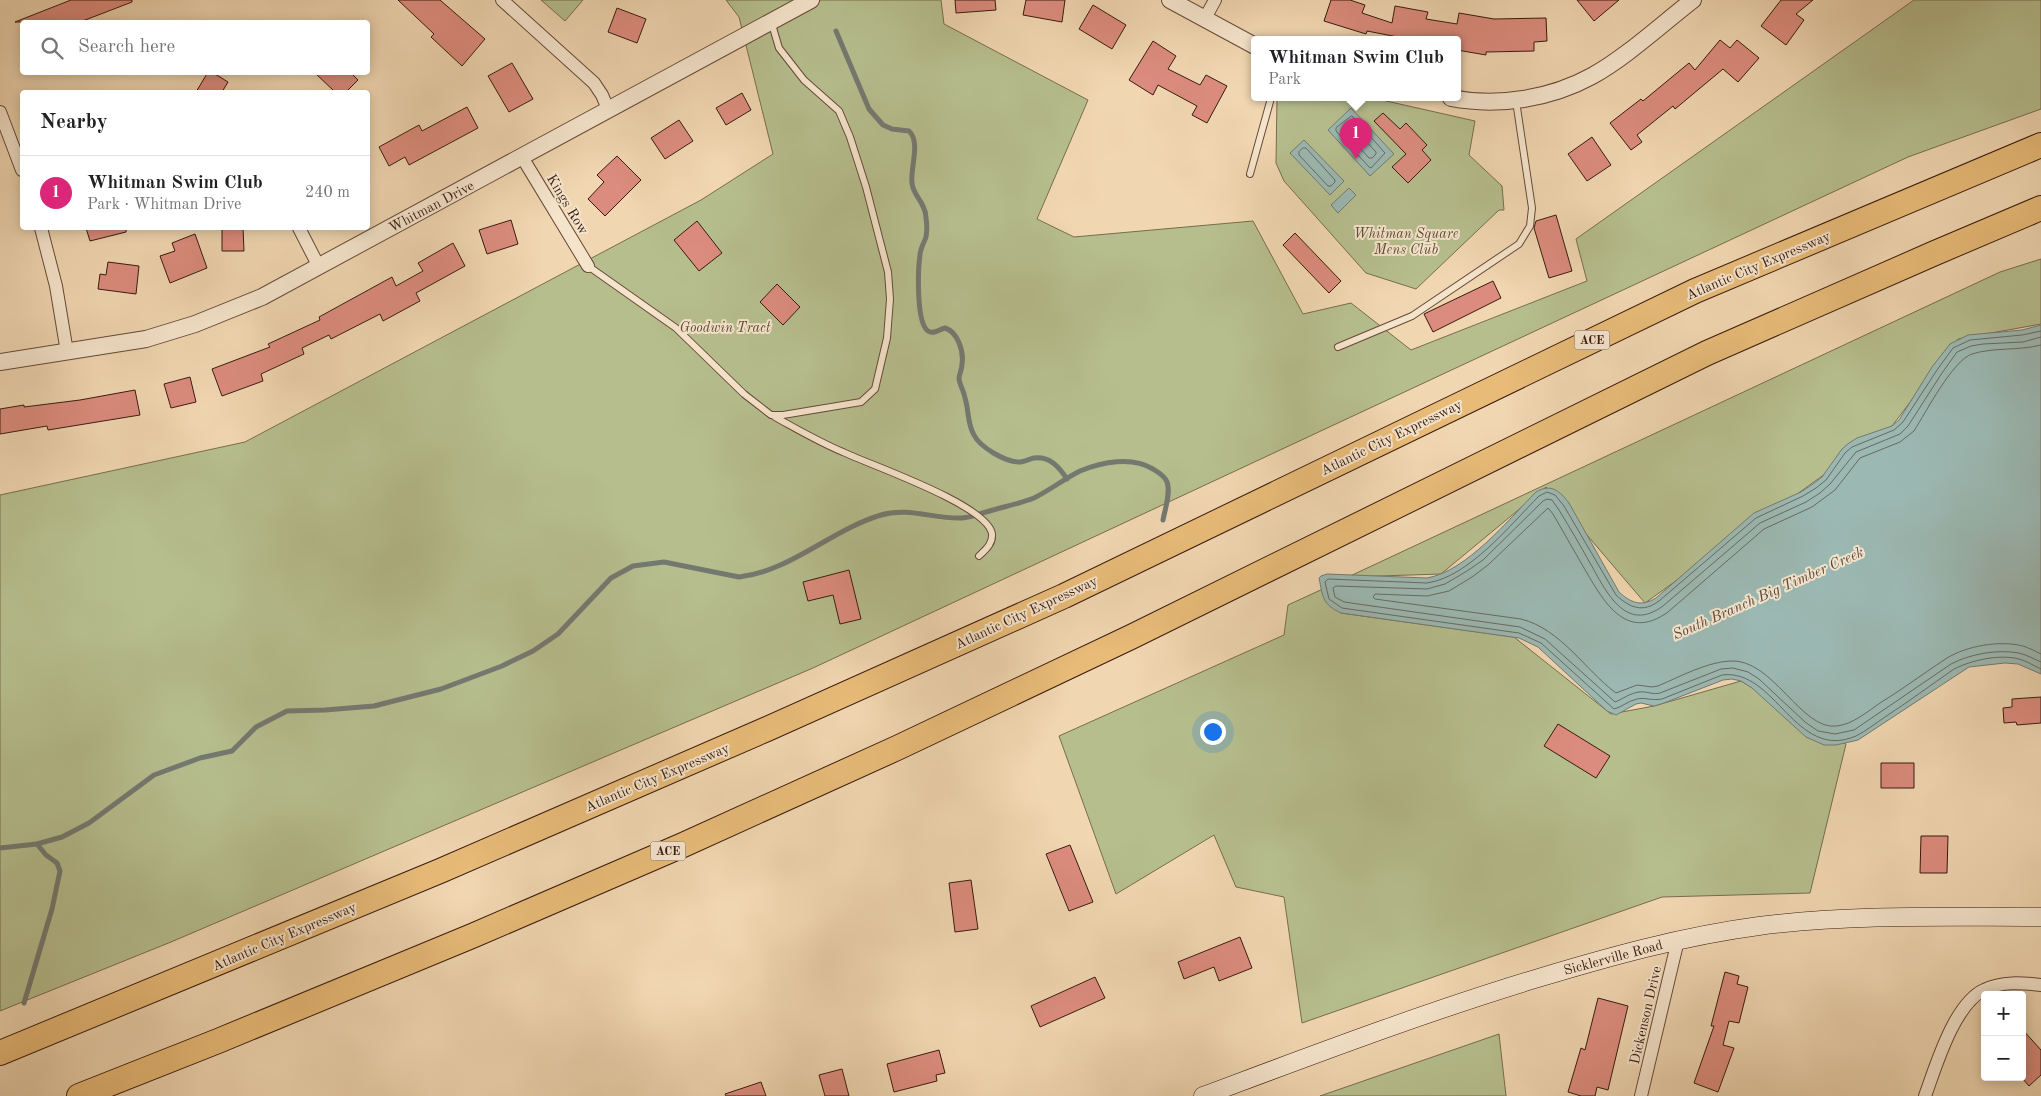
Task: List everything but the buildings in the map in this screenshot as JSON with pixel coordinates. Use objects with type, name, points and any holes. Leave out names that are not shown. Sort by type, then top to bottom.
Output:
[{"type":"highway","name":"Atlantic City Expressway","points":[[0,1053],[431,874],[785,721],[1064,596],[1695,291],[2041,145]]},
{"type":"highway","name":"ACE","points":[[79,1096],[463,940],[700,838],[1131,638],[1707,353],[2041,208]]},
{"type":"main road","name":"Sicklerville Road","points":[[1203,1096],[1378,1031],[1490,993],[1606,957],[1678,940],[1758,926],[1871,917],[2041,917]]},
{"type":"street","points":[[502,0],[594,83],[608,109]]},
{"type":"street","name":"Whitman Drive","points":[[0,362],[146,338],[195,324],[262,297],[811,0]]},
{"type":"street","points":[[1170,0],[1251,44]]},
{"type":"street","points":[[1204,20],[1215,0]]},
{"type":"street","points":[[1461,99],[1474,101],[1516,100],[1558,90],[1594,75],[1693,0]]},
{"type":"street","points":[[0,112],[20,165]]},
{"type":"street","name":"Kings Row","points":[[522,157],[588,266]]},
{"type":"street","points":[[42,230],[56,286],[67,352]]},
{"type":"street","points":[[300,230],[320,267]]},
{"type":"street","name":"Dickenson Drive","points":[[1641,1096],[1678,940]]},
{"type":"street","points":[[1925,1096],[1947,1037],[1969,1001],[1984,990],[2014,983],[2041,985]]},
{"type":"lane","points":[[771,21],[779,48],[804,80],[839,111],[850,137],[866,187],[888,272],[890,298],[886,338],[875,389],[861,402],[784,415],[771,415]]},
{"type":"lane","points":[[1338,347],[1412,316],[1519,244],[1530,226],[1532,208],[1516,100]]},
{"type":"lane","points":[[1250,174],[1270,101]]},
{"type":"lane","points":[[588,266],[676,328],[744,394],[771,415],[842,452],[938,492],[970,511],[992,533],[991,543],[979,556]]},
{"type":"green space","points":[[541,0],[583,0],[565,21]]},
{"type":"green space","name":"Goodwin Tract","points":[[726,0],[941,0],[944,24],[1088,100],[1037,219],[1074,237],[1253,221],[1303,314],[1351,303],[1411,350],[1587,281],[1576,239],[1914,0],[2041,0],[2041,109],[1908,157],[813,668],[171,942],[0,1011],[0,495],[245,442],[701,200],[773,154],[739,17]]},
{"type":"green space","name":"Whitman Square Mens Club","points":[[1277,101],[1386,101],[1475,121],[1469,155],[1502,186],[1504,210],[1499,210],[1416,289],[1366,273],[1284,181],[1276,163]]},
{"type":"green space","points":[[2041,259],[2041,324],[1958,339],[1892,426],[1645,603],[1546,487],[1441,574],[1348,577],[2000,272]]},
{"type":"green space","points":[[1325,588],[1341,613],[1514,637],[1611,714],[1654,706],[1741,681],[1846,744],[1810,893],[1662,897],[1302,1023],[1284,897],[1236,887],[1214,835],[1116,894],[1059,736],[1284,635],[1288,605]]},
{"type":"green space","points":[[1499,1034],[1506,1096],[1320,1096]]},
{"type":"water","points":[[1351,108],[1394,154],[1370,176],[1328,130]]},
{"type":"water","points":[[1304,140],[1344,181],[1330,195],[1290,153]]},
{"type":"water","points":[[1349,188],[1356,195],[1338,213],[1331,205]]},
{"type":"water","points":[[2041,325],[2041,674],[2018,664],[2005,663],[1969,667],[1858,740],[1836,745],[1824,745],[1806,737],[1752,688],[1741,681],[1723,680],[1654,706],[1641,703],[1636,704],[1616,715],[1607,711],[1538,647],[1519,638],[1341,613],[1330,606],[1324,599],[1319,578],[1327,574],[1427,578],[1457,566],[1500,530],[1536,492],[1541,489],[1551,488],[1559,492],[1569,503],[1619,592],[1632,601],[1641,603],[1651,601],[1754,513],[1801,492],[1822,477],[1842,449],[1849,443],[1857,438],[1892,426],[1899,420],[1932,367],[1950,344],[1968,335],[2022,330]]},
{"type":"waterway","points":[[836,31],[869,109],[883,125],[892,129],[909,131],[912,136],[915,148],[912,183],[924,208],[927,225],[926,237],[920,253],[919,295],[921,318],[928,331],[934,332],[945,328],[950,330],[957,338],[961,348],[962,359],[959,379],[964,393],[970,426],[974,435],[987,449],[1000,457],[1019,462],[1034,458],[1045,459],[1057,467],[1067,479]]},
{"type":"waterway","name":"South Branch Big Timber Creek","points":[[0,848],[37,844],[62,837],[89,823],[154,775],[200,758],[232,751],[256,727],[287,711],[374,706],[441,689],[502,666],[533,651],[558,634],[611,578],[633,566],[664,562],[739,577],[758,573],[794,559],[845,530],[881,515],[901,512],[951,518],[967,517],[1034,498],[1080,471],[1098,465],[1117,462],[1145,465],[1157,471],[1165,478],[1168,491],[1163,520]]},
{"type":"waterway","points":[[24,1003],[52,909],[60,871],[57,863],[46,855],[37,844]]},
{"type":"place","name":"Whitman Swim Club","points":[[1356,159]]}]
